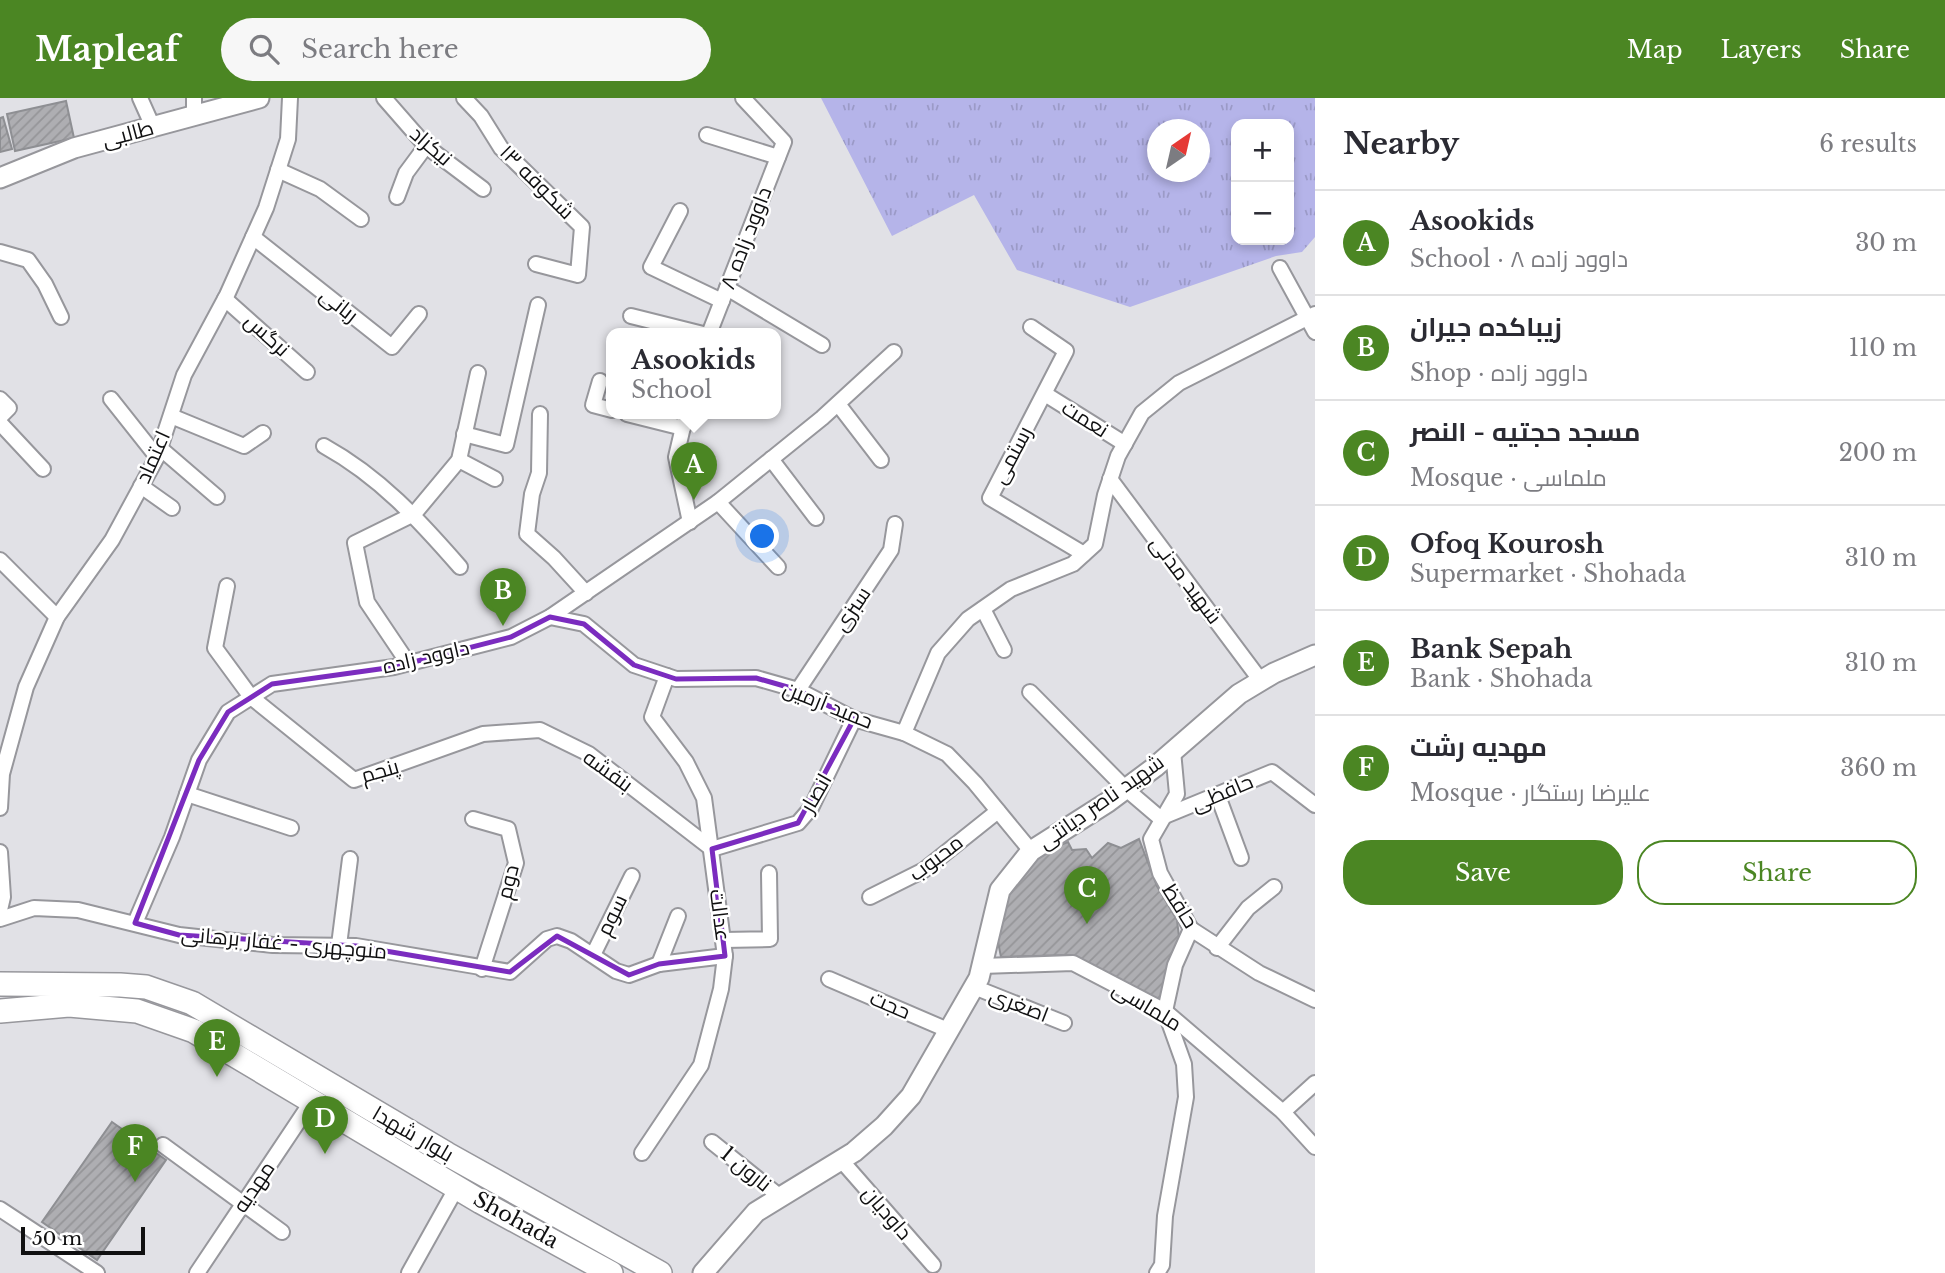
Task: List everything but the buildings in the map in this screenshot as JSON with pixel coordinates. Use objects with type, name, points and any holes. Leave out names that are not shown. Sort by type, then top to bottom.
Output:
[{"type":"main road","name":"طالبی","points":[[0,178],[74,148],[153,127],[194,107],[258,98]]},
{"type":"main road","name":"شهید ناصر دیانتی","points":[[703,1273],[756,1212],[841,1160],[884,1126],[911,1096],[974,987],[982,966],[1000,890],[1031,851],[1126,789],[1239,694],[1315,655]]},
{"type":"main road","name":"بلوار شهدا","points":[[0,984],[58,982],[146,987],[192,1003],[660,1273]]},
{"type":"main road","name":"Shohada","points":[[0,1011],[69,1005],[137,1012],[194,1031],[457,1187],[611,1273]]},
{"type":"main road","points":[[312,1101],[323,1081]]},
{"type":"street","points":[[140,98],[153,127]]},
{"type":"street","name":"اعتماد","points":[[0,808],[2,774],[26,687],[57,617],[112,540],[158,453],[184,375],[225,299],[253,237],[278,170],[288,139],[290,98]]},
{"type":"street","name":"نیکزاد","points":[[384,98],[426,146],[483,189]]},
{"type":"street","name":"شکوفه ۱۳","points":[[464,98],[481,116],[501,148],[582,227],[578,275],[536,264]]},
{"type":"street","name":"داوود زاده ۸","points":[[711,328],[784,142],[743,98]]},
{"type":"street","points":[[707,135],[778,157]]},
{"type":"street","points":[[397,197],[406,173],[426,146]]},
{"type":"street","points":[[278,170],[320,189],[360,219]]},
{"type":"street","points":[[680,211],[651,267],[725,295],[822,345]]},
{"type":"street","name":"ربانی","points":[[253,237],[392,347],[419,314]]},
{"type":"street","points":[[0,252],[28,260],[45,284],[61,317]]},
{"type":"street","points":[[1280,268],[1311,316],[1315,332]]},
{"type":"street","name":"نرگس","points":[[225,299],[307,372]]},
{"type":"street","points":[[464,434],[506,445],[538,305]]},
{"type":"street","points":[[631,316],[680,328]]},
{"type":"street","points":[[904,733],[938,653],[968,619],[1011,589],[1073,564],[1095,544],[1110,479],[1142,413],[1179,383],[1311,316]]},
{"type":"street","name":"رستمی","points":[[1031,327],[1066,351],[990,498],[1084,554]]},
{"type":"street","name":"داوود زاده","points":[[135,923],[199,760],[228,712],[272,684],[408,663],[511,637],[550,617],[718,502],[838,404],[894,352]]},
{"type":"street","points":[[408,663],[367,602],[355,542],[414,514],[459,460],[478,373]]},
{"type":"street","points":[[600,381],[593,405],[606,408]]},
{"type":"street","name":"نعمت","points":[[1045,394],[1125,444]]},
{"type":"street","points":[[110,399],[158,453],[217,497]]},
{"type":"street","points":[[838,404],[881,460]]},
{"type":"street","points":[[540,414],[539,473],[531,494],[527,534],[554,558],[586,593]]},
{"type":"street","points":[[171,416],[244,446],[263,433]]},
{"type":"street","points":[[684,421],[676,457],[690,522]]},
{"type":"street","points":[[0,423],[43,469]]},
{"type":"street","points":[[324,446],[360,466],[414,514],[460,567]]},
{"type":"street","points":[[771,459],[816,518]]},
{"type":"street","points":[[459,460],[495,479]]},
{"type":"street","name":"شهید مدنی","points":[[1110,479],[1261,681]]},
{"type":"street","points":[[141,486],[172,508]]},
{"type":"street","points":[[718,502],[778,567]]},
{"type":"street","name":"سبزی","points":[[798,690],[891,550],[895,524]]},
{"type":"street","points":[[0,560],[57,617]]},
{"type":"street","points":[[226,586],[215,648],[251,697]]},
{"type":"street","points":[[983,609],[1004,650]]},
{"type":"street","name":"حمید آرمین","points":[[550,617],[584,624],[634,665],[676,679],[756,678],[798,690],[854,719],[904,733],[947,754],[1031,851]]},
{"type":"street","name":"عدالت","points":[[642,1153],[701,1065],[721,989],[725,956],[704,798],[686,762],[652,717],[667,676]]},
{"type":"street","points":[[1030,692],[1126,789],[1160,818]]},
{"type":"street","name":"پنجم","points":[[251,697],[354,780],[491,734]]},
{"type":"street","name":"انصار","points":[[712,849],[798,823],[811,808],[854,719]]},
{"type":"street","name":"بنفشه","points":[[491,734],[540,730],[589,754],[712,849]]},
{"type":"street","name":"حافظ","points":[[1173,751],[1177,794],[1160,818],[1151,839],[1157,862],[1191,929],[1217,948],[1315,1000]]},
{"type":"street","name":"حافظی","points":[[1160,818],[1272,772],[1315,805]]},
{"type":"street","points":[[187,794],[291,828]]},
{"type":"street","points":[[1218,796],[1241,858]]},
{"type":"street","name":"محبوب","points":[[870,897],[924,870],[998,811]]},
{"type":"street","name":"دوم","points":[[473,819],[508,828],[516,863],[482,969]]},
{"type":"street","points":[[0,852],[3,897],[0,910]]},
{"type":"street","points":[[339,945],[350,859]]},
{"type":"street","points":[[724,940],[770,939],[769,873]]},
{"type":"street","name":"سوم","points":[[593,955],[632,876]]},
{"type":"street","points":[[1217,948],[1248,908],[1274,887]]},
{"type":"street","name":"منوچهری - غفار برهانی","points":[[0,919],[34,908],[78,910],[190,936],[273,945],[339,945],[510,972],[547,939],[557,936],[616,971],[629,975],[659,964],[725,956]]},
{"type":"street","points":[[659,964],[678,916]]},
{"type":"street","points":[[1157,1273],[1162,1265],[1165,1216],[1186,1097],[1184,1064],[1165,1011],[1175,965],[1191,929]]},
{"type":"street","name":"ملماسی","points":[[982,966],[1073,963],[1165,1011],[1283,1112],[1315,1147]]},
{"type":"street","name":"حجت","points":[[830,979],[950,1031]]},
{"type":"street","name":"اصغری","points":[[974,987],[1065,1023]]},
{"type":"street","points":[[1283,1112],[1315,1083]]},
{"type":"street","name":"مهدیه","points":[[197,1273],[312,1101]]},
{"type":"street","name":"نارون 1","points":[[712,1142],[779,1196]]},
{"type":"street","points":[[163,1145],[282,1231]]},
{"type":"street","name":"داودیان","points":[[841,1160],[933,1265]]},
{"type":"street","points":[[410,1273],[457,1187]]},
{"type":"street","points":[[0,1209],[97,1273]]},
{"type":"highlighted area","points":[[550,617],[584,624],[634,665],[676,679],[756,678],[798,690],[854,719],[798,823],[712,849],[725,956],[659,964],[629,975],[557,936],[510,972],[356,946],[179,935],[135,923],[199,760],[228,712],[272,684],[394,667],[511,637]]},
{"type":"green space","points":[[821,98],[1315,98],[1315,237],[1302,252],[1276,256],[1130,307],[1017,270],[974,195],[892,236]]},
{"type":"place","name":"Asookids","points":[[694,500]]},
{"type":"place","name":"زیباکده جیران","points":[[503,626]]},
{"type":"place","name":"مسجد حجتیه - النصر","points":[[1087,924]]},
{"type":"place","name":"Bank Sepah","points":[[217,1077]]},
{"type":"place","name":"Ofoq Kourosh","points":[[325,1154]]},
{"type":"place","name":"مهدیه رشت","points":[[135,1182]]}]
